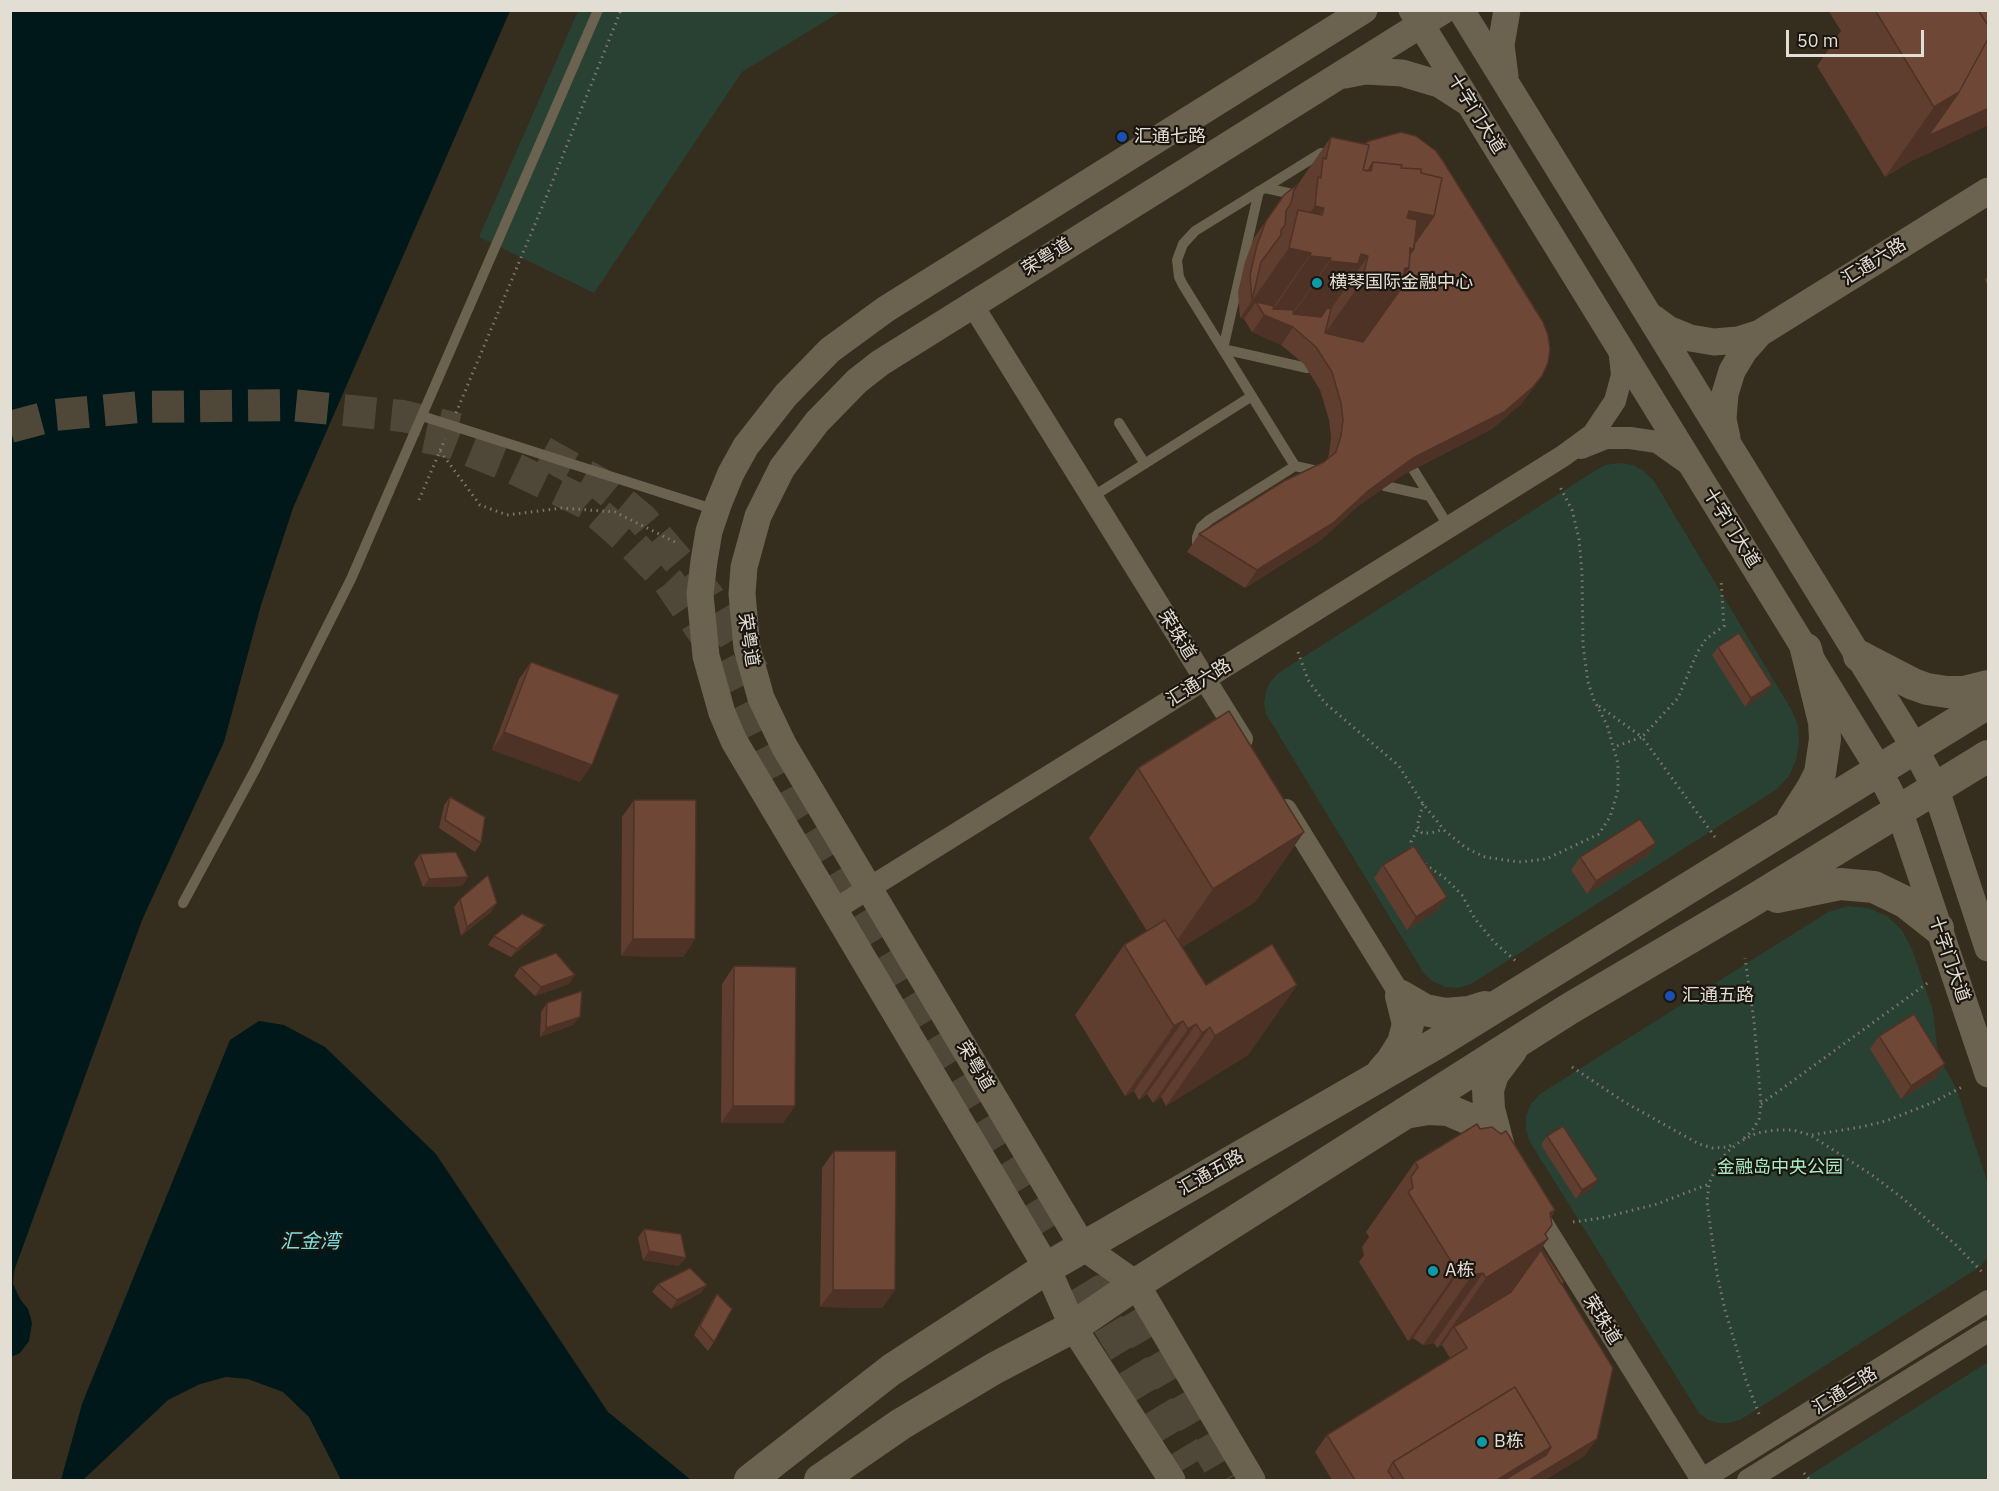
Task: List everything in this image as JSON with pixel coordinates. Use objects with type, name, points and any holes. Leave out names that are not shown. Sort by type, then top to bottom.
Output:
[{"type":"main road","points":[[1786,828],[1812,789],[1824,756],[1824,722],[1806,649]]},
{"type":"main road","points":[[1859,656],[1927,689],[1964,692],[1989,686]]},
{"type":"main road","name":"汇通五路","points":[[750,1480],[891,1370],[1047,1268],[1506,1001],[1989,703]]},
{"type":"main road","points":[[820,1480],[901,1424],[995,1368],[1073,1327],[1136,1284],[1569,1009],[1747,904],[1989,756]]},
{"type":"main road","points":[[1747,904],[1822,886],[1857,884],[1890,893],[1938,928]]},
{"type":"main road","points":[[1401,996],[1425,1010],[1445,1014],[1469,1012],[1506,1001]]},
{"type":"main road","points":[[1379,1076],[1403,1043],[1408,1024],[1401,996]]},
{"type":"main road","points":[[1513,1176],[1489,1108],[1488,1090],[1493,1074],[1519,1041]]},
{"type":"main road","points":[[1404,1113],[1428,1109],[1448,1110],[1474,1121],[1513,1176]]},
{"type":"street","points":[[1172,1480],[1073,1327],[1047,1268],[743,758],[722,713],[713,685],[703,636],[700,594],[706,551],[716,510],[731,473],[765,419],[807,372],[855,330],[886,309],[1364,10]]},
{"type":"street","name":"荣粤道","points":[[1252,1480],[1136,1284],[1083,1247],[784,746],[761,699],[749,656],[743,622],[744,567],[758,516],[782,468],[817,422],[857,381],[880,363],[972,304],[1337,76],[1416,17],[1444,10]]},
{"type":"street","points":[[1461,10],[1915,749],[1935,787],[1989,948]]},
{"type":"street","points":[[1506,83],[1502,45],[1507,10]]},
{"type":"street","name":"十字门大道","points":[[1416,17],[1879,771],[1899,810],[1989,1074]]},
{"type":"street","points":[[1337,76],[1365,71],[1402,73],[1438,84],[1471,105]]},
{"type":"street","points":[[1519,184],[1554,161]]},
{"type":"street","name":"汇通六路","points":[[1760,333],[1989,191]]},
{"type":"street","name":"荣珠道","points":[[972,304],[1254,758]]},
{"type":"street","points":[[1648,315],[1668,329],[1690,338],[1714,342],[1738,340],[1760,333]]},
{"type":"street","points":[[1728,442],[1723,418],[1725,394],[1732,371],[1744,351],[1760,333]]},
{"type":"street","name":"汇通六路","points":[[834,910],[1563,456],[1593,434],[1615,401],[1622,375],[1619,345]]},
{"type":"street","name":"汇通六路","points":[[1563,456],[1606,438],[1630,438],[1657,442],[1695,469]]},
{"type":"street","points":[[1272,788],[1401,996]]},
{"type":"street","name":"荣珠道","points":[[1513,1176],[1701,1480]]},
{"type":"street","name":"汇通三路","points":[[1701,1480],[1989,1301]]},
{"type":"street","name":"汇通三路","points":[[1748,1480],[1989,1331]]},
{"type":"lane","points":[[183,903],[256,768],[351,579],[598,10]]},
{"type":"lane","points":[[1295,466],[1179,277],[1177,269],[1179,252],[1183,243],[1195,231],[1321,153],[1342,158]]},
{"type":"lane","points":[[1262,189],[1297,195]]},
{"type":"lane","points":[[1223,349],[1262,189]]},
{"type":"lane","points":[[1223,349],[1307,368]]},
{"type":"lane","points":[[1092,497],[1252,396]]},
{"type":"lane","points":[[422,416],[716,510]]},
{"type":"lane","points":[[1119,423],[1144,464]]},
{"type":"lane","points":[[1197,548],[1197,537],[1201,527],[1209,520],[1295,466],[1322,471]]},
{"type":"lane","points":[[1413,469],[1449,527]]},
{"type":"lane","points":[[1385,486],[1430,496]]},
{"type":"path","points":[[454,418],[621,10]]},
{"type":"path","points":[[807,10],[809,15]]},
{"type":"path","points":[[419,500],[449,429]]},
{"type":"path","points":[[440,450],[480,505],[507,515],[562,508],[615,512],[677,543]]},
{"type":"path","points":[[1298,652],[1308,680],[1325,703],[1399,766],[1444,829],[1466,848],[1485,857],[1519,862],[1546,859],[1599,834],[1610,817],[1618,790],[1618,764],[1607,725],[1588,682],[1582,645],[1582,573],[1579,539],[1572,510],[1559,485]]},
{"type":"path","points":[[1614,747],[1642,736],[1678,698],[1697,653],[1706,639],[1724,626],[1721,579]]},
{"type":"path","points":[[1597,705],[1642,736],[1715,837]]},
{"type":"path","points":[[1413,855],[1411,842],[1418,828],[1424,804]]},
{"type":"path","points":[[1418,828],[1422,833],[1444,829]]},
{"type":"path","points":[[1422,861],[1446,879],[1462,895],[1475,919],[1495,943],[1517,962]]},
{"type":"path","points":[[1745,958],[1754,1021],[1761,1104],[1759,1119],[1752,1131],[1727,1152],[1716,1167],[1709,1184],[1707,1202],[1717,1274],[1734,1345],[1759,1414]]},
{"type":"path","points":[[1761,1104],[1929,982]]},
{"type":"path","points":[[1572,1067],[1626,1103],[1700,1144],[1713,1148],[1728,1147],[1757,1133],[1775,1130],[1793,1130],[1810,1135],[1872,1174],[1901,1197],[1982,1272]]},
{"type":"path","points":[[1810,1135],[1886,1121],[1934,1102],[1962,1087]]},
{"type":"path","points":[[1573,1222],[1602,1218],[1657,1204],[1709,1184]]},
{"type":"path","points":[[1804,1473],[1810,1480]]},
{"type":"green space","points":[[578,11],[842,11],[742,72],[594,293],[479,237]]},
{"type":"green space","points":[[1619,463],[1633,465],[1644,471],[1654,481],[1791,709],[1798,725],[1799,743],[1796,760],[1789,776],[1777,789],[1471,984],[1458,988],[1445,987],[1432,981],[1423,972],[1266,714],[1264,703],[1266,692],[1270,682],[1277,674],[1593,472],[1605,465]]},
{"type":"green space","name":"金融岛中央公园","points":[[1848,906],[1868,908],[1887,916],[1902,930],[1912,949],[1933,1011],[1938,1055],[1957,1090],[1988,1184],[1988,1257],[1981,1266],[1740,1420],[1718,1423],[1708,1420],[1699,1413],[1530,1142],[1526,1130],[1526,1116],[1531,1104],[1540,1094],[1828,912]]},
{"type":"green space","points":[[1988,1362],[1988,1480],[1802,1480]]},
{"type":"water","points":[[11,10],[510,11],[293,508],[261,605],[224,742],[142,920],[14,1271],[13,1284],[28,1309],[32,1323],[29,1341],[20,1353],[11,1357]]},
{"type":"water","name":"汇金湾","points":[[259,1021],[284,1025],[325,1047],[436,1154],[608,1412],[691,1480],[341,1480],[309,1417],[283,1392],[248,1379],[226,1377],[200,1384],[168,1400],[83,1480],[61,1480],[82,1404],[230,1040]]},
{"type":"building","points":[[1875,10],[1978,10],[1989,27],[1989,37],[1959,92],[1934,107]]},
{"type":"building","points":[[1978,10],[1989,10],[1989,27]]},
{"type":"building","points":[[1989,37],[1989,108],[1928,136],[1959,92]]},
{"type":"building","points":[[1401,132],[1416,136],[1436,151],[1443,161],[1543,322],[1550,349],[1548,363],[1542,376],[1533,387],[1504,412],[1413,458],[1369,490],[1333,523],[1257,570],[1199,534],[1284,481],[1324,462],[1336,452],[1343,420],[1341,403],[1332,372],[1316,347],[1293,327],[1264,315],[1256,302],[1274,306],[1273,309],[1294,310],[1293,314],[1321,317],[1327,308],[1331,309],[1325,333],[1363,342],[1400,290],[1403,276],[1409,268],[1410,254],[1414,249],[1414,244],[1434,216],[1442,178],[1421,173],[1421,169],[1401,168],[1402,165],[1373,162],[1368,171],[1363,170],[1369,145],[1364,144]]},
{"type":"building","points":[[1331,137],[1369,145],[1363,170],[1371,171],[1373,162],[1402,165],[1401,168],[1421,169],[1421,173],[1442,178],[1434,216],[1409,211],[1407,218],[1417,220],[1414,249],[1410,248],[1409,268],[1405,268],[1400,290],[1362,281],[1368,256],[1361,254],[1358,264],[1330,261],[1331,258],[1310,256],[1311,253],[1289,248],[1298,210],[1322,215],[1324,208],[1315,206],[1318,177],[1321,178],[1323,158],[1326,159]]},
{"type":"building","points":[[1298,184],[1286,211],[1285,225],[1281,230],[1281,235],[1261,262],[1252,300],[1250,275],[1257,245],[1266,221],[1284,195]]},
{"type":"building","points":[[1739,633],[1772,685],[1751,698],[1718,647]]},
{"type":"building","points":[[531,662],[619,695],[592,765],[504,732]]},
{"type":"building","points":[[1229,711],[1304,832],[1213,889],[1138,768]]},
{"type":"building","points":[[450,797],[485,817],[481,843],[445,820]]},
{"type":"building","points":[[634,800],[696,800],[695,939],[633,939]]},
{"type":"building","points":[[1640,819],[1656,843],[1596,881],[1580,857]]},
{"type":"building","points":[[1414,846],[1447,897],[1416,917],[1383,865]]},
{"type":"building","points":[[456,852],[468,877],[429,879],[420,854]]},
{"type":"building","points":[[488,875],[497,903],[467,927],[460,899]]},
{"type":"building","points":[[522,914],[545,925],[517,949],[494,936]]},
{"type":"building","points":[[1165,920],[1206,985],[1272,944],[1297,985],[1215,1036],[1210,1027],[1202,1033],[1196,1024],[1188,1029],[1183,1021],[1174,1026],[1124,945]]},
{"type":"building","points":[[556,953],[575,975],[541,987],[520,967]]},
{"type":"building","points":[[734,966],[796,967],[795,1106],[733,1106]]},
{"type":"building","points":[[582,991],[580,1017],[546,1028],[547,1003]]},
{"type":"building","points":[[1914,1014],[1945,1064],[1911,1086],[1879,1036]]},
{"type":"building","points":[[1477,1124],[1480,1129],[1492,1127],[1501,1134],[1506,1131],[1555,1210],[1550,1213],[1552,1225],[1545,1234],[1548,1239],[1486,1278],[1483,1273],[1472,1275],[1462,1268],[1457,1271],[1408,1192],[1413,1188],[1411,1177],[1418,1167],[1415,1162]]},
{"type":"building","points":[[1563,1126],[1598,1180],[1582,1190],[1547,1136]]},
{"type":"building","points":[[834,1151],[896,1151],[895,1290],[833,1290]]},
{"type":"building","points":[[644,1229],[681,1234],[686,1258],[649,1251]]},
{"type":"building","points":[[1541,1250],[1564,1282],[1561,1284]]},
{"type":"building","points":[[1541,1250],[1613,1368],[1597,1439],[1529,1480],[1504,1480],[1546,1455],[1551,1447],[1515,1387],[1393,1462],[1388,1471],[1394,1480],[1355,1480],[1327,1435],[1467,1348],[1454,1327],[1511,1292]]},
{"type":"building","points":[[690,1268],[707,1285],[677,1300],[658,1284]]},
{"type":"building","points":[[717,1294],[732,1309],[714,1342],[700,1326]]},
{"type":"building","points":[[1515,1387],[1551,1447],[1497,1480],[1404,1480],[1393,1462]]},
{"type":"tunnel","points":[[10,427],[55,415],[140,407],[291,405],[403,416],[458,429]]},
{"type":"tunnel","points":[[425,437],[449,442],[513,468],[586,503],[630,542],[669,582],[707,638],[799,815],[1193,1464]]},
{"type":"tunnel","points":[[543,452],[599,483],[642,519],[708,596],[754,672]]},
{"type":"tunnel","points":[[1106,1271],[1227,1480]]},
{"type":"place","name":"汇通七路","points":[[1122,137]]},
{"type":"place","name":"横琴国际金融中心","points":[[1317,283]]},
{"type":"place","name":"汇通五路","points":[[1670,996]]},
{"type":"place","name":"A栋","points":[[1433,1271]]},
{"type":"place","name":"B栋","points":[[1482,1442]]}]
